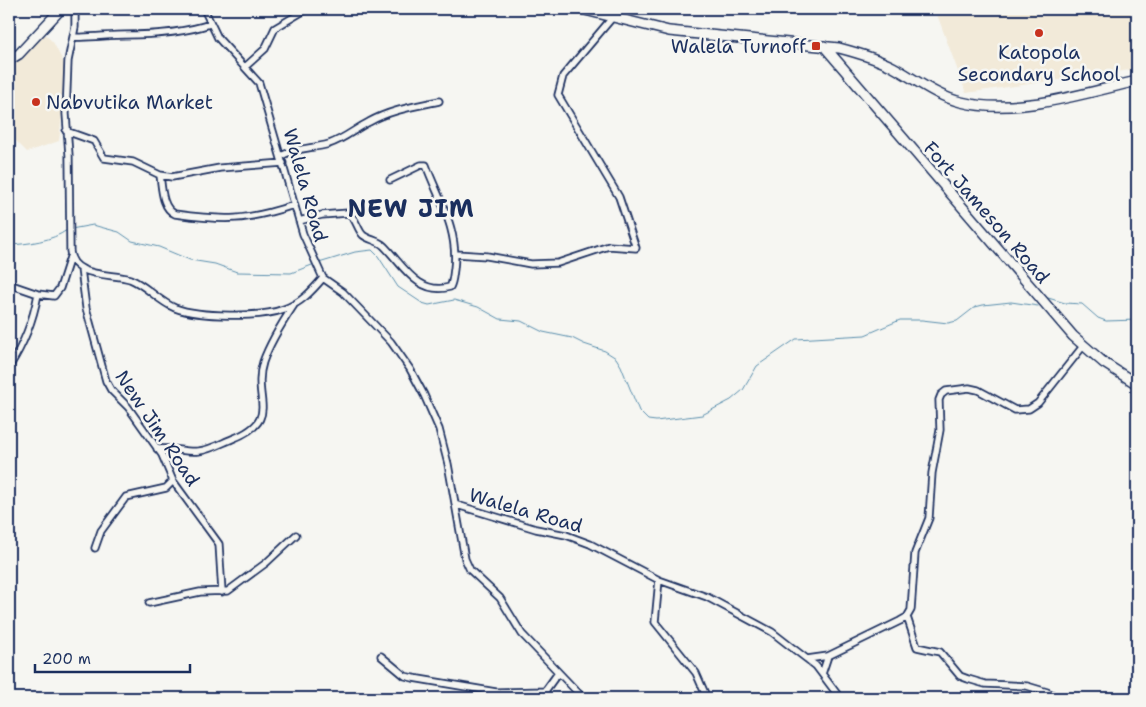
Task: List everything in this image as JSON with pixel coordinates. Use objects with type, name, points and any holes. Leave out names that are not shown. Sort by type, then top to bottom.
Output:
[{"type":"street","points":[[9,60],[19,54],[61,9]]},
{"type":"street","points":[[9,284],[38,294],[54,296],[60,288],[70,257],[69,155],[66,131],[68,61],[74,37],[75,9]]},
{"type":"street","name":"Walela Road","points":[[204,9],[218,38],[259,83],[294,205],[313,261],[323,278],[343,292],[374,324],[391,342],[410,369],[439,429],[457,505],[528,527],[566,535],[590,544],[659,580],[707,597],[772,632],[807,659],[822,674],[840,698]]},
{"type":"street","points":[[245,67],[265,48],[275,28],[307,9]]},
{"type":"street","points":[[580,9],[669,31],[824,46],[861,53],[892,67],[927,88],[960,102],[1016,106],[1137,81]]},
{"type":"street","points":[[456,254],[487,256],[531,264],[558,263],[610,246],[636,248],[619,198],[558,95],[558,87],[563,76],[612,18]]},
{"type":"street","points":[[74,37],[145,36],[192,30],[210,24]]},
{"type":"street","name":"Fort Jameson Road","points":[[824,46],[964,212],[1084,346],[1104,363],[1137,384]]},
{"type":"street","points":[[281,156],[299,148],[327,144],[344,138],[369,122],[388,114],[439,101]]},
{"type":"street","points":[[66,131],[94,141],[104,158],[133,162],[160,175],[172,177],[220,168],[283,163]]},
{"type":"street","points":[[299,221],[328,214],[348,213],[362,233],[383,245],[414,280],[425,286],[450,287],[456,254],[448,215],[426,165],[421,165],[390,180]]},
{"type":"street","points":[[160,175],[166,205],[170,212],[175,214],[211,219],[243,219],[294,205]]},
{"type":"street","points":[[70,257],[81,269],[128,279],[175,308],[190,311],[254,314],[271,312],[294,305],[309,294],[323,278]]},
{"type":"street","name":"New Jim Road","points":[[81,269],[86,308],[106,381],[111,390],[128,407],[157,449],[173,481],[219,544],[222,592]]},
{"type":"street","points":[[9,367],[25,339],[33,318],[38,294]]},
{"type":"street","points":[[157,449],[177,448],[201,451],[240,435],[258,425],[261,416],[261,372],[263,363],[277,332],[294,305]]},
{"type":"street","points":[[1058,698],[1047,692],[1027,686],[985,684],[960,676],[940,652],[917,647],[908,617],[913,599],[915,553],[929,518],[942,394],[946,390],[970,388],[978,390],[1015,410],[1029,409],[1038,403],[1084,346]]},
{"type":"street","points":[[95,548],[100,531],[126,497],[166,488],[173,481]]},
{"type":"street","points":[[457,505],[465,559],[470,570],[500,598],[522,634],[583,698]]},
{"type":"street","points":[[149,603],[200,592],[228,591],[244,581],[296,535]]},
{"type":"street","points":[[659,580],[655,622],[696,673],[707,698]]},
{"type":"street","points":[[807,659],[828,656],[908,617]]},
{"type":"street","points":[[381,656],[405,676],[413,678],[496,692],[546,691]]},
{"type":"street","points":[[822,674],[828,656]]},
{"type":"street","points":[[540,698],[558,673]]},
{"type":"shaded area","name":"Katopola Secondary School","points":[[935,9],[1130,9],[1137,69],[966,93]]},
{"type":"shaded area","name":"Nabvutika Market","points":[[41,31],[53,42],[67,69],[59,141],[27,152],[9,134],[9,64]]},
{"type":"waterway","points":[[71,229],[93,225],[119,232],[132,241],[159,247],[190,260],[215,264],[237,272],[291,273],[312,265]]},
{"type":"waterway","points":[[9,245],[32,243],[54,237],[67,230]]},
{"type":"waterway","points":[[319,263],[355,252],[372,250],[398,287],[422,303],[429,305],[454,300],[478,307],[500,319],[521,321],[543,332],[572,338],[605,351],[616,358],[621,366],[639,411],[648,420],[656,421],[702,415],[731,400],[743,390],[757,366],[796,339],[865,335],[900,320],[948,323],[957,321],[975,307],[983,305],[1011,302],[1038,306]]},
{"type":"waterway","points":[[1048,298],[1065,303],[1082,304],[1098,318],[1106,321],[1137,320]]},
{"type":"place","name":"Katopola Secondary School","points":[[1039,33]]},
{"type":"place","name":"Walela Turnoff","points":[[816,46]]},
{"type":"place","name":"Nabvutika Market","points":[[36,102]]},
{"type":"district","name":"NEW JIM","points":[[411,209]]}]
